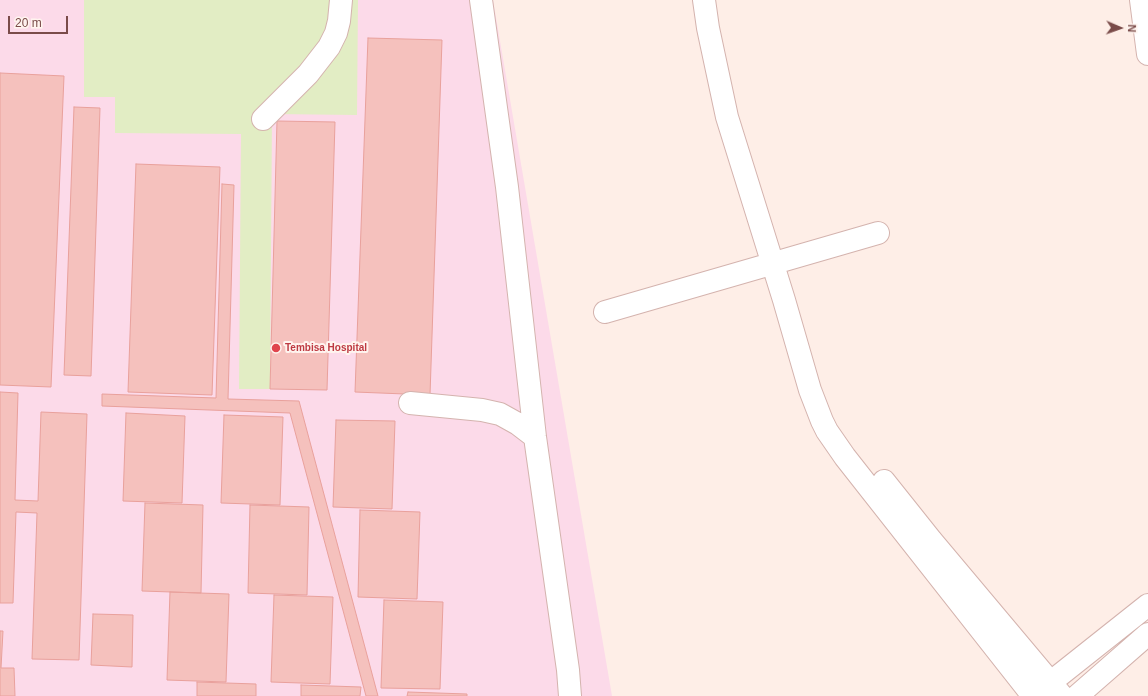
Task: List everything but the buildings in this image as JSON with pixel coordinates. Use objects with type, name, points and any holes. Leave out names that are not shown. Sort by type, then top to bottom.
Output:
[{"type":"street","points":[[263,119],[308,74],[329,47],[336,33],[341,0]]},
{"type":"street","points":[[481,0],[507,187],[536,437],[568,670],[570,696]]},
{"type":"street","points":[[704,0],[726,118],[810,390],[822,420],[836,444],[1033,696]]},
{"type":"street","points":[[1141,0],[1148,54]]},
{"type":"street","points":[[605,312],[878,233]]},
{"type":"street","points":[[810,390],[1050,691],[1148,605]]},
{"type":"street","points":[[410,402],[482,410],[500,414],[518,424],[536,437]]},
{"type":"street","points":[[1077,696],[1148,634]]},
{"type":"shaded area","name":"Tembisa Hospital","points":[[0,0],[493,0],[612,696],[0,696]]},
{"type":"green space","points":[[84,0],[358,0],[357,115],[272,114],[270,389],[239,389],[241,134],[115,133],[115,97],[84,97]]},
{"type":"place","name":"Tembisa Hospital","points":[[276,348]]}]
